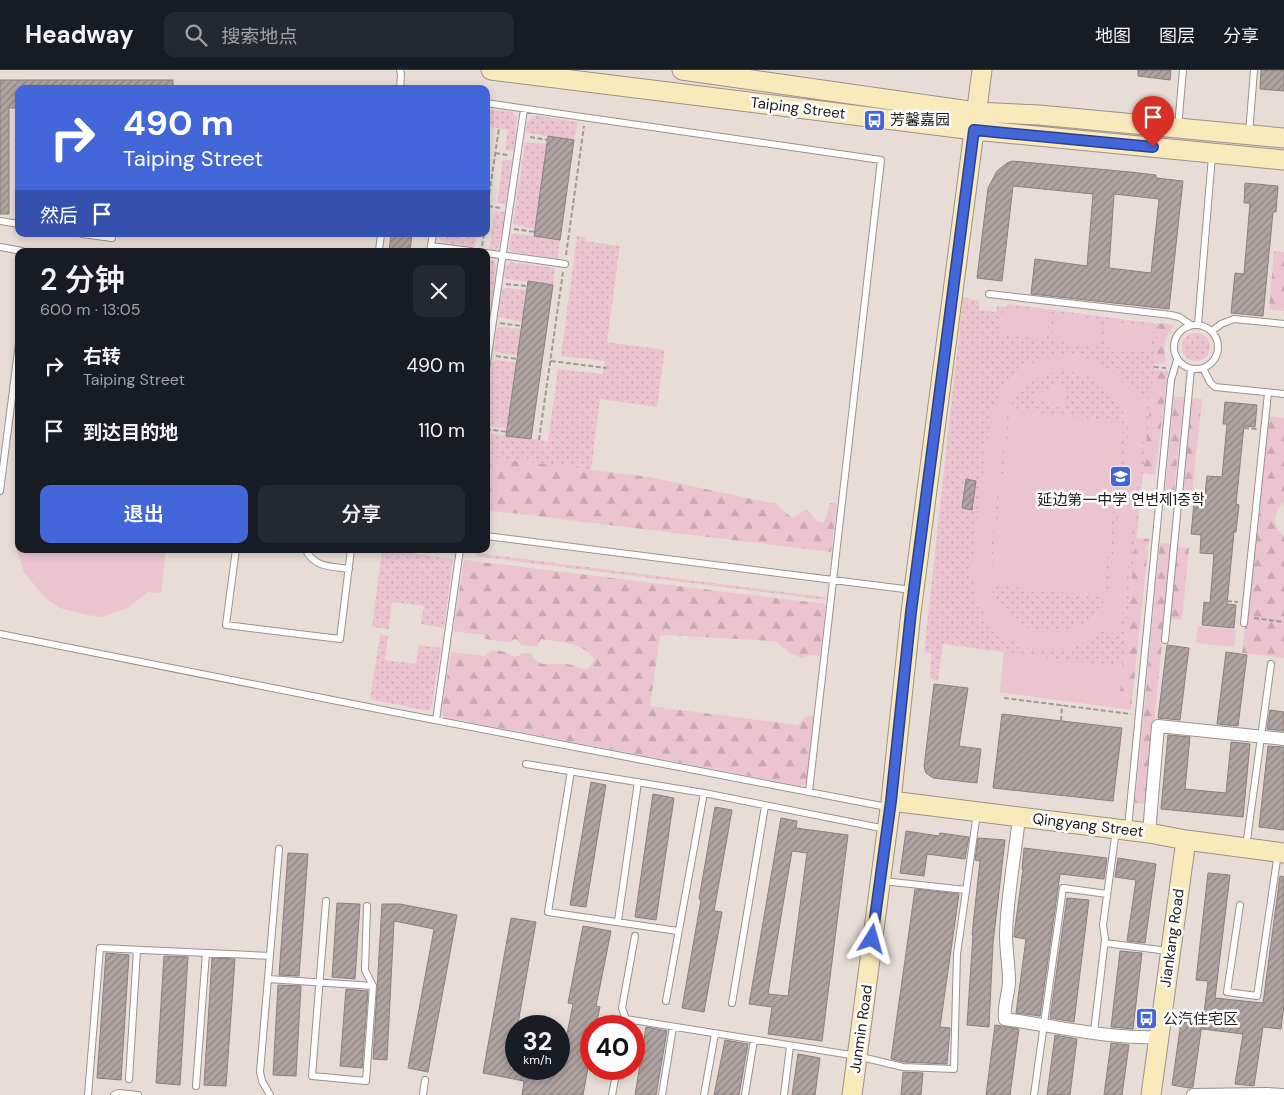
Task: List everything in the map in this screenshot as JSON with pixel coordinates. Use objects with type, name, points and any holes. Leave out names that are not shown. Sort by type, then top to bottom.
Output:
[{"type":"street","name":"Taiping Street","points":[[492,70],[975,121],[1212,153],[1284,160]]},
{"type":"street","name":"Taiping Street","points":[[682,70],[975,121],[1039,115],[1284,138]]},
{"type":"street","name":"Junmin Road","points":[[852,1095],[891,804],[914,591],[982,70]]},
{"type":"street","points":[[1149,833],[1158,726],[1284,739]]},
{"type":"street","name":"Qingyang Street","points":[[891,804],[1122,829],[1281,853]]},
{"type":"street","points":[[1019,817],[1007,916],[1006,956],[1009,979],[1004,1012],[1005,1018],[1139,1038],[1159,1037]]},
{"type":"street","name":"Jiankang Road","points":[[1151,1095],[1186,840]]},
{"type":"street","points":[[1193,1095],[1282,1095]]},
{"type":"lane","points":[[400,70],[402,74],[401,85]]},
{"type":"lane","points":[[1178,128],[1184,70]]},
{"type":"lane","points":[[1249,134],[1254,70]]},
{"type":"lane","points":[[490,105],[881,160],[809,791]]},
{"type":"lane","points":[[490,341],[524,109]]},
{"type":"lane","points":[[1194,324],[1212,153]]},
{"type":"lane","points":[[0,221],[15,223]]},
{"type":"lane","points":[[0,247],[15,250]]},
{"type":"lane","points":[[490,254],[564,264]]},
{"type":"lane","points":[[989,294],[1172,314],[1194,324],[1205,326],[1212,330],[1216,337],[1218,352],[1215,359],[1203,368],[1192,369],[1182,365],[1174,353],[1175,338],[1178,332],[1194,324]]},
{"type":"lane","points":[[1212,330],[1234,319],[1284,324]]},
{"type":"lane","points":[[1094,1032],[1105,943],[1103,925],[1107,894],[1122,829],[1139,715],[1170,389],[1177,360]]},
{"type":"lane","points":[[1203,368],[1210,382],[1215,387],[1284,394]]},
{"type":"lane","points":[[1165,640],[1192,369]]},
{"type":"lane","points":[[0,491],[15,374]]},
{"type":"lane","points":[[1244,620],[1268,393]]},
{"type":"lane","points":[[490,537],[914,591]]},
{"type":"lane","points":[[235,553],[226,625],[340,639],[351,553]]},
{"type":"lane","points":[[308,553],[315,562],[322,565],[349,568]]},
{"type":"lane","points":[[436,720],[459,553]]},
{"type":"lane","points":[[0,634],[436,720],[809,791],[891,804]]},
{"type":"lane","points":[[1246,848],[1271,664]]},
{"type":"lane","points":[[526,764],[638,782],[887,829]]},
{"type":"lane","points":[[571,771],[548,912],[678,931]]},
{"type":"lane","points":[[618,921],[638,782]]},
{"type":"lane","points":[[666,1001],[704,794]]},
{"type":"lane","points":[[732,1003],[765,806]]},
{"type":"lane","points":[[645,1025],[674,1027],[857,1056],[903,1067],[954,1069],[957,954],[978,812]]},
{"type":"lane","points":[[270,1095],[262,1081],[260,1072],[279,848]]},
{"type":"lane","points":[[1240,905],[1227,992],[1257,996],[1281,853]]},
{"type":"lane","points":[[880,881],[966,890]]},
{"type":"lane","points":[[1034,1095],[1063,888],[1107,894]]},
{"type":"lane","points":[[326,901],[312,1076],[366,1081],[373,986],[365,970],[367,906]]},
{"type":"lane","points":[[623,1015],[622,1008],[635,936]]},
{"type":"lane","points":[[1105,943],[1170,951]]},
{"type":"lane","points":[[88,1095],[100,948],[270,956]]},
{"type":"lane","points":[[129,1079],[137,950]]},
{"type":"lane","points":[[196,1086],[206,953]]},
{"type":"lane","points":[[268,979],[373,986]]},
{"type":"lane","points":[[662,1095],[674,1027]]},
{"type":"lane","points":[[704,1095],[714,1034]]},
{"type":"lane","points":[[745,1095],[754,1040]]},
{"type":"lane","points":[[784,1095],[790,1046]]},
{"type":"lane","points":[[423,1095],[425,1080]]},
{"type":"lane","points":[[612,1095],[615,1080]]},
{"type":"lane","points":[[114,1095],[118,1093],[138,1095]]},
{"type":"path","points":[[539,440],[586,118]]},
{"type":"path","points":[[490,191],[499,128]]},
{"type":"path","points":[[520,136],[548,140]]},
{"type":"path","points":[[495,153],[517,156]]},
{"type":"path","points":[[490,206],[509,209]]},
{"type":"path","points":[[507,228],[535,232]]},
{"type":"path","points":[[499,283],[527,286]]},
{"type":"path","points":[[493,322],[521,326]]},
{"type":"path","points":[[490,354],[517,359]]},
{"type":"path","points":[[551,361],[606,368]]},
{"type":"path","points":[[1154,367],[1174,368]]},
{"type":"path","points":[[1244,428],[1264,429]]},
{"type":"path","points":[[490,430],[507,432]]},
{"type":"path","points":[[1140,505],[1153,506]]},
{"type":"path","points":[[1227,601],[1246,603]]},
{"type":"path","points":[[1244,620],[1284,622]]},
{"type":"path","points":[[1004,698],[1139,715]]},
{"type":"path","points":[[1061,721],[1062,705]]},
{"type":"green space","points":[[490,109],[512,112],[517,117],[514,151],[505,150],[508,130],[490,127]]},
{"type":"green space","points":[[533,116],[578,122],[574,140],[526,132],[527,123]]},
{"type":"green space","points":[[525,142],[547,144],[535,229],[513,224]]},
{"type":"green space","points":[[503,159],[512,160],[506,204],[497,203]]},
{"type":"green space","points":[[495,211],[505,212],[498,248],[496,250],[489,248]]},
{"type":"green space","points":[[511,234],[560,240],[558,259],[513,252],[509,249]]},
{"type":"green space","points":[[577,236],[585,237],[585,241],[620,246],[607,342],[665,350],[657,407],[600,399],[591,470],[490,457],[490,434],[548,441],[558,369],[603,374],[605,361],[561,356]]},
{"type":"green space","points":[[440,237],[477,237],[475,247],[445,243]]},
{"type":"green space","points":[[1274,251],[1284,252],[1284,311],[1269,309]]},
{"type":"green space","points":[[490,259],[493,260],[496,267],[490,311]]},
{"type":"green space","points":[[510,262],[555,268],[553,285],[506,279],[504,277],[505,266]]},
{"type":"green space","points":[[502,289],[526,290],[522,322],[498,317]]},
{"type":"green space","points":[[963,297],[979,301],[979,310],[996,312],[997,306],[1007,307],[1008,304],[1159,324],[1118,708],[1000,692],[1004,652],[943,644],[938,681],[930,678],[931,654],[924,652]]},
{"type":"green space","points":[[1003,307],[1050,313],[1046,340],[1000,333]]},
{"type":"green space","points":[[1055,314],[1101,320],[1098,347],[1051,340]]},
{"type":"green space","points":[[1108,321],[1154,327],[1150,353],[1104,347]]},
{"type":"green space","points":[[1165,323],[1174,326],[1168,334],[1165,343],[1166,363],[1155,364],[1159,324]]},
{"type":"green space","points":[[497,328],[521,329],[517,355],[500,353],[494,350]]},
{"type":"green space","points":[[1196,333],[1206,337],[1210,347],[1206,357],[1196,361],[1186,357],[1182,347],[1186,337]]},
{"type":"green space","points":[[1062,355],[1092,360],[1118,376],[1131,392],[1148,395],[1120,634],[1102,631],[1091,639],[1069,649],[1041,651],[1013,642],[991,624],[978,601],[971,568],[991,414],[1002,391],[1017,373],[1026,366],[1049,357]],"holes":[[[1062,371],[1080,373],[1094,381],[1107,392],[1122,410],[1128,432],[1110,582],[1101,606],[1085,622],[1065,631],[1043,632],[1022,625],[1004,612],[993,592],[989,565],[1007,417],[1010,407],[1020,391],[1034,380]]]},
{"type":"green space","points":[[497,360],[516,363],[507,429],[490,426],[491,363]]},
{"type":"green space","points":[[1154,370],[1168,371],[1155,475],[1143,473]]},
{"type":"green space","points":[[1062,383],[1064,405],[1027,400]]},
{"type":"green space","points":[[1174,396],[1184,397],[1174,491],[1165,490]]},
{"type":"green space","points":[[1190,398],[1202,399],[1192,493],[1181,492]]},
{"type":"green space","points":[[1011,409],[1124,423],[1103,597],[990,584]]},
{"type":"green space","points":[[1268,416],[1284,418],[1284,502],[1280,506],[1275,519],[1277,528],[1284,536],[1284,658],[1242,653]]},
{"type":"green space","points":[[490,457],[649,477],[776,504],[792,518],[807,509],[817,521],[824,523],[830,503],[837,504],[831,552],[490,510]]},
{"type":"green space","points":[[1136,538],[1149,539],[1131,710],[1118,708]]},
{"type":"green space","points":[[1160,543],[1172,544],[1146,804],[1135,803]]},
{"type":"green space","points":[[1177,547],[1189,548],[1182,620],[1170,619]]},
{"type":"green space","points":[[18,553],[166,553],[161,593],[148,592],[129,607],[102,617],[60,608],[45,598],[24,572]]},
{"type":"green space","points":[[381,553],[410,553],[453,559],[444,628],[421,624],[424,606],[392,602],[389,629],[372,627]]},
{"type":"green space","points":[[477,553],[824,597],[827,600],[475,556]]},
{"type":"green space","points":[[464,560],[826,604],[820,656],[809,655],[802,658],[791,654],[775,641],[660,636],[650,706],[798,725],[805,717],[814,715],[807,781],[801,786],[443,717],[442,706],[451,652],[485,656],[491,650],[502,651],[514,657],[522,653],[531,654],[539,663],[568,664],[583,669],[590,667],[594,659],[584,649],[563,642],[541,639],[537,647],[521,645],[515,639],[507,642],[485,639],[485,635],[453,631]]},
{"type":"green space","points":[[1198,626],[1236,630],[1234,647],[1196,643]]},
{"type":"green space","points":[[380,635],[388,636],[385,660],[416,664],[419,645],[441,648],[431,709],[428,711],[370,699]]},
{"type":"green space","points":[[1004,652],[1123,667],[1118,708],[1000,692]]},
{"type":"building","points":[[1138,70],[1171,70],[1170,80],[1138,76]]},
{"type":"building","points":[[1261,70],[1284,70],[1284,91],[1260,89]]},
{"type":"building","points":[[0,80],[173,80],[173,85],[15,85],[15,108],[9,108],[9,214],[0,214]]},
{"type":"building","points":[[548,136],[574,140],[560,240],[534,236]]},
{"type":"building","points":[[1012,161],[1130,172],[1156,175],[1156,178],[1183,181],[1169,309],[1031,294],[1035,259],[1087,266],[1093,194],[1013,186],[1002,281],[977,278],[988,188],[997,171]],"holes":[[[1114,194],[1159,199],[1151,273],[1109,268]]]},
{"type":"building","points":[[1245,183],[1278,186],[1276,212],[1273,212],[1263,316],[1231,313],[1235,273],[1244,274],[1250,203],[1244,203]]},
{"type":"building","points":[[391,237],[412,237],[410,248],[389,248]]},
{"type":"building","points":[[528,281],[553,285],[531,439],[506,436]]},
{"type":"building","points":[[1225,402],[1257,405],[1255,427],[1244,426],[1236,504],[1239,505],[1236,532],[1234,532],[1227,604],[1236,605],[1234,628],[1202,625],[1204,602],[1210,603],[1214,554],[1200,553],[1201,535],[1191,534],[1195,493],[1205,494],[1207,476],[1222,477],[1227,424],[1223,424]]},
{"type":"building","points":[[966,479],[976,481],[972,510],[962,508]]},
{"type":"building","points":[[1167,645],[1189,648],[1180,720],[1158,718]]},
{"type":"building","points":[[1226,652],[1247,655],[1238,726],[1217,724]]},
{"type":"building","points":[[934,684],[968,688],[959,746],[981,749],[977,783],[933,778],[926,773],[924,767]]},
{"type":"building","points":[[1270,710],[1284,712],[1284,731],[1267,729]]},
{"type":"building","points":[[1002,714],[1122,728],[1113,801],[993,788]]},
{"type":"building","points":[[1168,735],[1190,737],[1185,789],[1226,793],[1231,742],[1250,744],[1243,817],[1161,809]]},
{"type":"building","points":[[1268,746],[1284,747],[1284,830],[1259,827]]},
{"type":"building","points":[[591,782],[606,785],[586,907],[570,905]]},
{"type":"building","points":[[653,794],[674,798],[656,920],[635,917]]},
{"type":"building","points":[[715,807],[732,810],[714,911],[722,912],[704,1012],[682,1008]]},
{"type":"building","points":[[781,818],[797,821],[796,828],[848,835],[822,1041],[768,1034],[772,1007],[749,1004]],"holes":[[[792,851],[807,853],[788,996],[768,994]]]},
{"type":"building","points":[[906,831],[939,836],[940,833],[969,837],[965,859],[927,854],[924,876],[900,873]]},
{"type":"building","points":[[978,838],[1005,840],[993,943],[989,1027],[967,1025],[972,935],[980,861],[975,860]]},
{"type":"building","points":[[1024,848],[1107,858],[1104,879],[1060,874],[1040,1016],[1016,1013],[1026,939],[1014,937]]},
{"type":"building","points":[[288,853],[308,854],[299,976],[279,975]]},
{"type":"building","points":[[1118,858],[1156,864],[1145,943],[1127,941],[1136,880],[1115,877]]},
{"type":"building","points":[[1208,873],[1230,875],[1215,998],[1263,1003],[1280,876],[1284,877],[1284,1004],[1281,1029],[1263,1027],[1254,1086],[1235,1084],[1243,1034],[1202,1029],[1208,981],[1196,980]]},
{"type":"building","points":[[915,889],[959,894],[940,1027],[950,1028],[947,1064],[904,1062],[891,1059]]},
{"type":"building","points":[[1067,898],[1089,900],[1074,1022],[1050,1018]]},
{"type":"building","points":[[337,903],[360,904],[355,979],[332,977]]},
{"type":"building","points":[[382,904],[400,904],[457,915],[428,1072],[408,1068],[434,929],[394,921],[387,1060],[373,1059]]},
{"type":"building","points":[[511,918],[536,922],[520,1015],[505,1015],[505,1077],[483,1073]]},
{"type":"building","points":[[583,926],[611,931],[596,1006],[600,1007],[598,1015],[580,1015],[580,1080],[586,1080],[583,1095],[522,1095],[524,1081],[519,1080],[570,1080],[570,1019],[573,1004],[568,1003]]},
{"type":"building","points":[[1120,951],[1142,953],[1133,1029],[1111,1027]]},
{"type":"building","points":[[106,953],[129,955],[121,1080],[97,1078]]},
{"type":"building","points":[[164,956],[188,957],[180,1085],[156,1083]]},
{"type":"building","points":[[212,958],[235,959],[226,1086],[204,1085]]},
{"type":"building","points":[[278,985],[301,986],[296,1076],[273,1075]]},
{"type":"building","points":[[346,989],[368,991],[362,1068],[340,1066]]},
{"type":"building","points":[[1181,1022],[1202,1024],[1193,1087],[1189,1088],[1172,1085]]},
{"type":"building","points":[[995,1025],[1019,1029],[1010,1095],[986,1095]]},
{"type":"building","points":[[646,1027],[667,1031],[656,1095],[635,1095],[637,1080],[645,1080]]},
{"type":"building","points":[[1055,1035],[1077,1039],[1070,1095],[1047,1095]]},
{"type":"building","points":[[725,1040],[748,1044],[739,1095],[714,1095]]},
{"type":"building","points":[[1111,1043],[1129,1045],[1122,1095],[1104,1095]]},
{"type":"building","points":[[798,1054],[820,1058],[815,1095],[792,1095]]},
{"type":"building","points":[[903,1072],[923,1073],[921,1095],[901,1095]]},
{"type":"place","name":"芳馨嘉园","points":[[874,120]]},
{"type":"place","name":"延边第一中学 연변제1중학","points":[[1121,477]]},
{"type":"place","name":"公汽住宅区","points":[[1147,1019]]},
{"type":"route","points":[[872,939],[891,801],[911,612],[974,130],[1153,147]]}]
